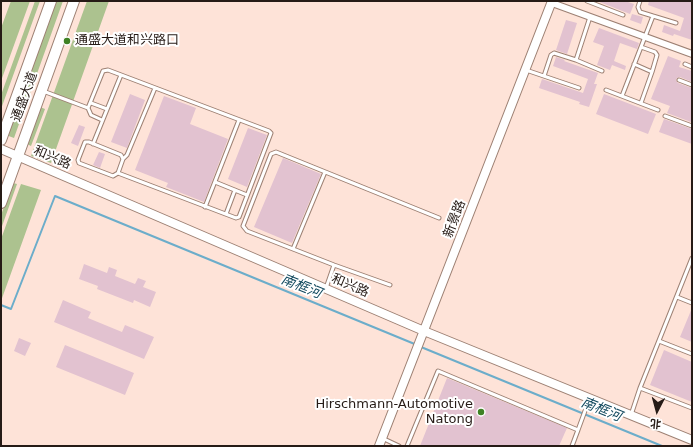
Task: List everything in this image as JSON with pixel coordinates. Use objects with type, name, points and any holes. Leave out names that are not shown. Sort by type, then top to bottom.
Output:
[{"type":"main road","name":"通盛大道","points":[[1,140],[51,1]]},
{"type":"main road","name":"通盛大道","points":[[1,202],[74,1]]},
{"type":"street","points":[[552,2],[692,54]]},
{"type":"street","name":"新景路","points":[[381,442],[552,2]]},
{"type":"street","name":"和兴路","points":[[1,149],[424,331],[692,440]]},
{"type":"lane","points":[[587,1],[623,15]]},
{"type":"lane","points":[[640,1],[638,7],[640,12],[676,23]]},
{"type":"lane","points":[[622,96],[653,16]]},
{"type":"lane","points":[[576,60],[590,17]]},
{"type":"lane","points":[[641,47],[655,52],[656,55],[652,72],[641,103]]},
{"type":"lane","points":[[544,76],[551,54],[554,53],[602,71]]},
{"type":"lane","points":[[634,64],[652,72]]},
{"type":"lane","points":[[685,64],[692,67]]},
{"type":"lane","points":[[102,120],[91,115],[88,108],[103,71],[108,70],[271,133],[239,217],[236,218],[118,173]]},
{"type":"lane","points":[[526,70],[579,88]]},
{"type":"lane","points":[[93,144],[121,75]]},
{"type":"lane","points":[[679,80],[692,85]]},
{"type":"lane","points":[[123,159],[121,155],[85,142],[78,160],[79,163],[113,176],[118,173],[155,88]]},
{"type":"lane","points":[[42,90],[88,108]]},
{"type":"lane","points":[[606,90],[658,110]]},
{"type":"lane","points":[[90,103],[107,109]]},
{"type":"lane","points":[[665,116],[692,126]]},
{"type":"lane","points":[[205,206],[239,120]]},
{"type":"lane","points":[[390,285],[247,231],[244,226],[271,154],[276,152],[439,218]]},
{"type":"lane","points":[[293,249],[325,172]]},
{"type":"lane","points":[[215,182],[248,195]]},
{"type":"lane","points":[[226,214],[235,190]]},
{"type":"lane","points":[[631,415],[640,388],[692,258]]},
{"type":"lane","points":[[326,288],[334,265]]},
{"type":"lane","points":[[677,297],[692,303]]},
{"type":"lane","points":[[659,340],[692,354]]},
{"type":"lane","points":[[413,446],[407,445],[438,371],[578,430]]},
{"type":"lane","points":[[640,388],[692,408]]},
{"type":"lane","points":[[572,446],[590,398]]},
{"type":"lane","points":[[381,442],[399,446]]},
{"type":"green space","points":[[11,1],[30,1],[1,81],[1,28]]},
{"type":"green space","points":[[35,1],[40,1],[1,109],[1,95]]},
{"type":"green space","points":[[55,1],[63,1],[14,138],[6,135]]},
{"type":"green space","points":[[87,1],[109,1],[51,163],[31,156]]},
{"type":"green space","points":[[40,107],[45,109],[31,146],[27,144]]},
{"type":"green space","points":[[13,183],[17,184],[1,229],[1,215]]},
{"type":"green space","points":[[21,184],[41,190],[1,301],[1,239]]},
{"type":"building","points":[[597,1],[625,1],[634,4],[630,14]]},
{"type":"building","points":[[649,1],[692,1],[692,40],[662,32],[664,25],[680,31],[684,18],[648,5]]},
{"type":"building","points":[[632,14],[643,17],[641,24],[630,20]]},
{"type":"building","points":[[566,20],[577,23],[567,54],[556,50]]},
{"type":"building","points":[[599,28],[639,43],[637,49],[620,43],[614,61],[626,66],[625,70],[612,65],[610,70],[597,65],[604,46],[593,42]]},
{"type":"building","points":[[668,56],[681,61],[679,67],[692,71],[692,82],[680,77],[676,80],[678,83],[692,88],[691,122],[667,113],[670,106],[651,99]]},
{"type":"building","points":[[556,57],[598,73],[594,84],[597,84],[589,107],[579,104],[580,102],[539,88],[542,79],[583,93],[588,79],[553,66]]},
{"type":"building","points":[[130,94],[145,100],[127,148],[111,142]]},
{"type":"building","points":[[604,94],[656,114],[648,134],[596,114]]},
{"type":"building","points":[[164,96],[196,108],[190,124],[228,139],[204,202],[166,187],[168,183],[135,170]]},
{"type":"building","points":[[664,119],[692,129],[692,144],[659,132]]},
{"type":"building","points":[[79,125],[85,127],[78,146],[71,143]]},
{"type":"building","points":[[248,128],[267,135],[247,187],[228,179]]},
{"type":"building","points":[[99,152],[105,154],[100,168],[93,165]]},
{"type":"building","points":[[283,158],[321,174],[292,243],[254,227]]},
{"type":"building","points":[[84,264],[107,273],[109,267],[117,270],[115,276],[135,284],[138,278],[146,281],[143,287],[156,292],[150,307],[134,300],[133,303],[97,289],[98,286],[79,279]]},
{"type":"building","points":[[63,300],[91,312],[88,318],[122,332],[125,325],[154,337],[144,359],[54,322]]},
{"type":"building","points":[[692,308],[692,342],[680,337]]},
{"type":"building","points":[[19,338],[31,343],[25,356],[14,351]]},
{"type":"building","points":[[65,345],[134,373],[125,395],[56,367]]},
{"type":"building","points":[[664,350],[692,362],[692,402],[650,385]]},
{"type":"building","name":"Hirschmann-Automotive Natong","points":[[447,378],[567,428],[559,446],[420,446]]},
{"type":"waterway","name":"南框河","points":[[1,305],[11,309],[55,196],[417,345]]},
{"type":"waterway","name":"南框河","points":[[421,347],[662,446]]},
{"type":"place","name":"通盛大道和兴路口","points":[[67,41]]},
{"type":"place","name":"Hirschmann-Automotive Natong","points":[[481,412]]}]
